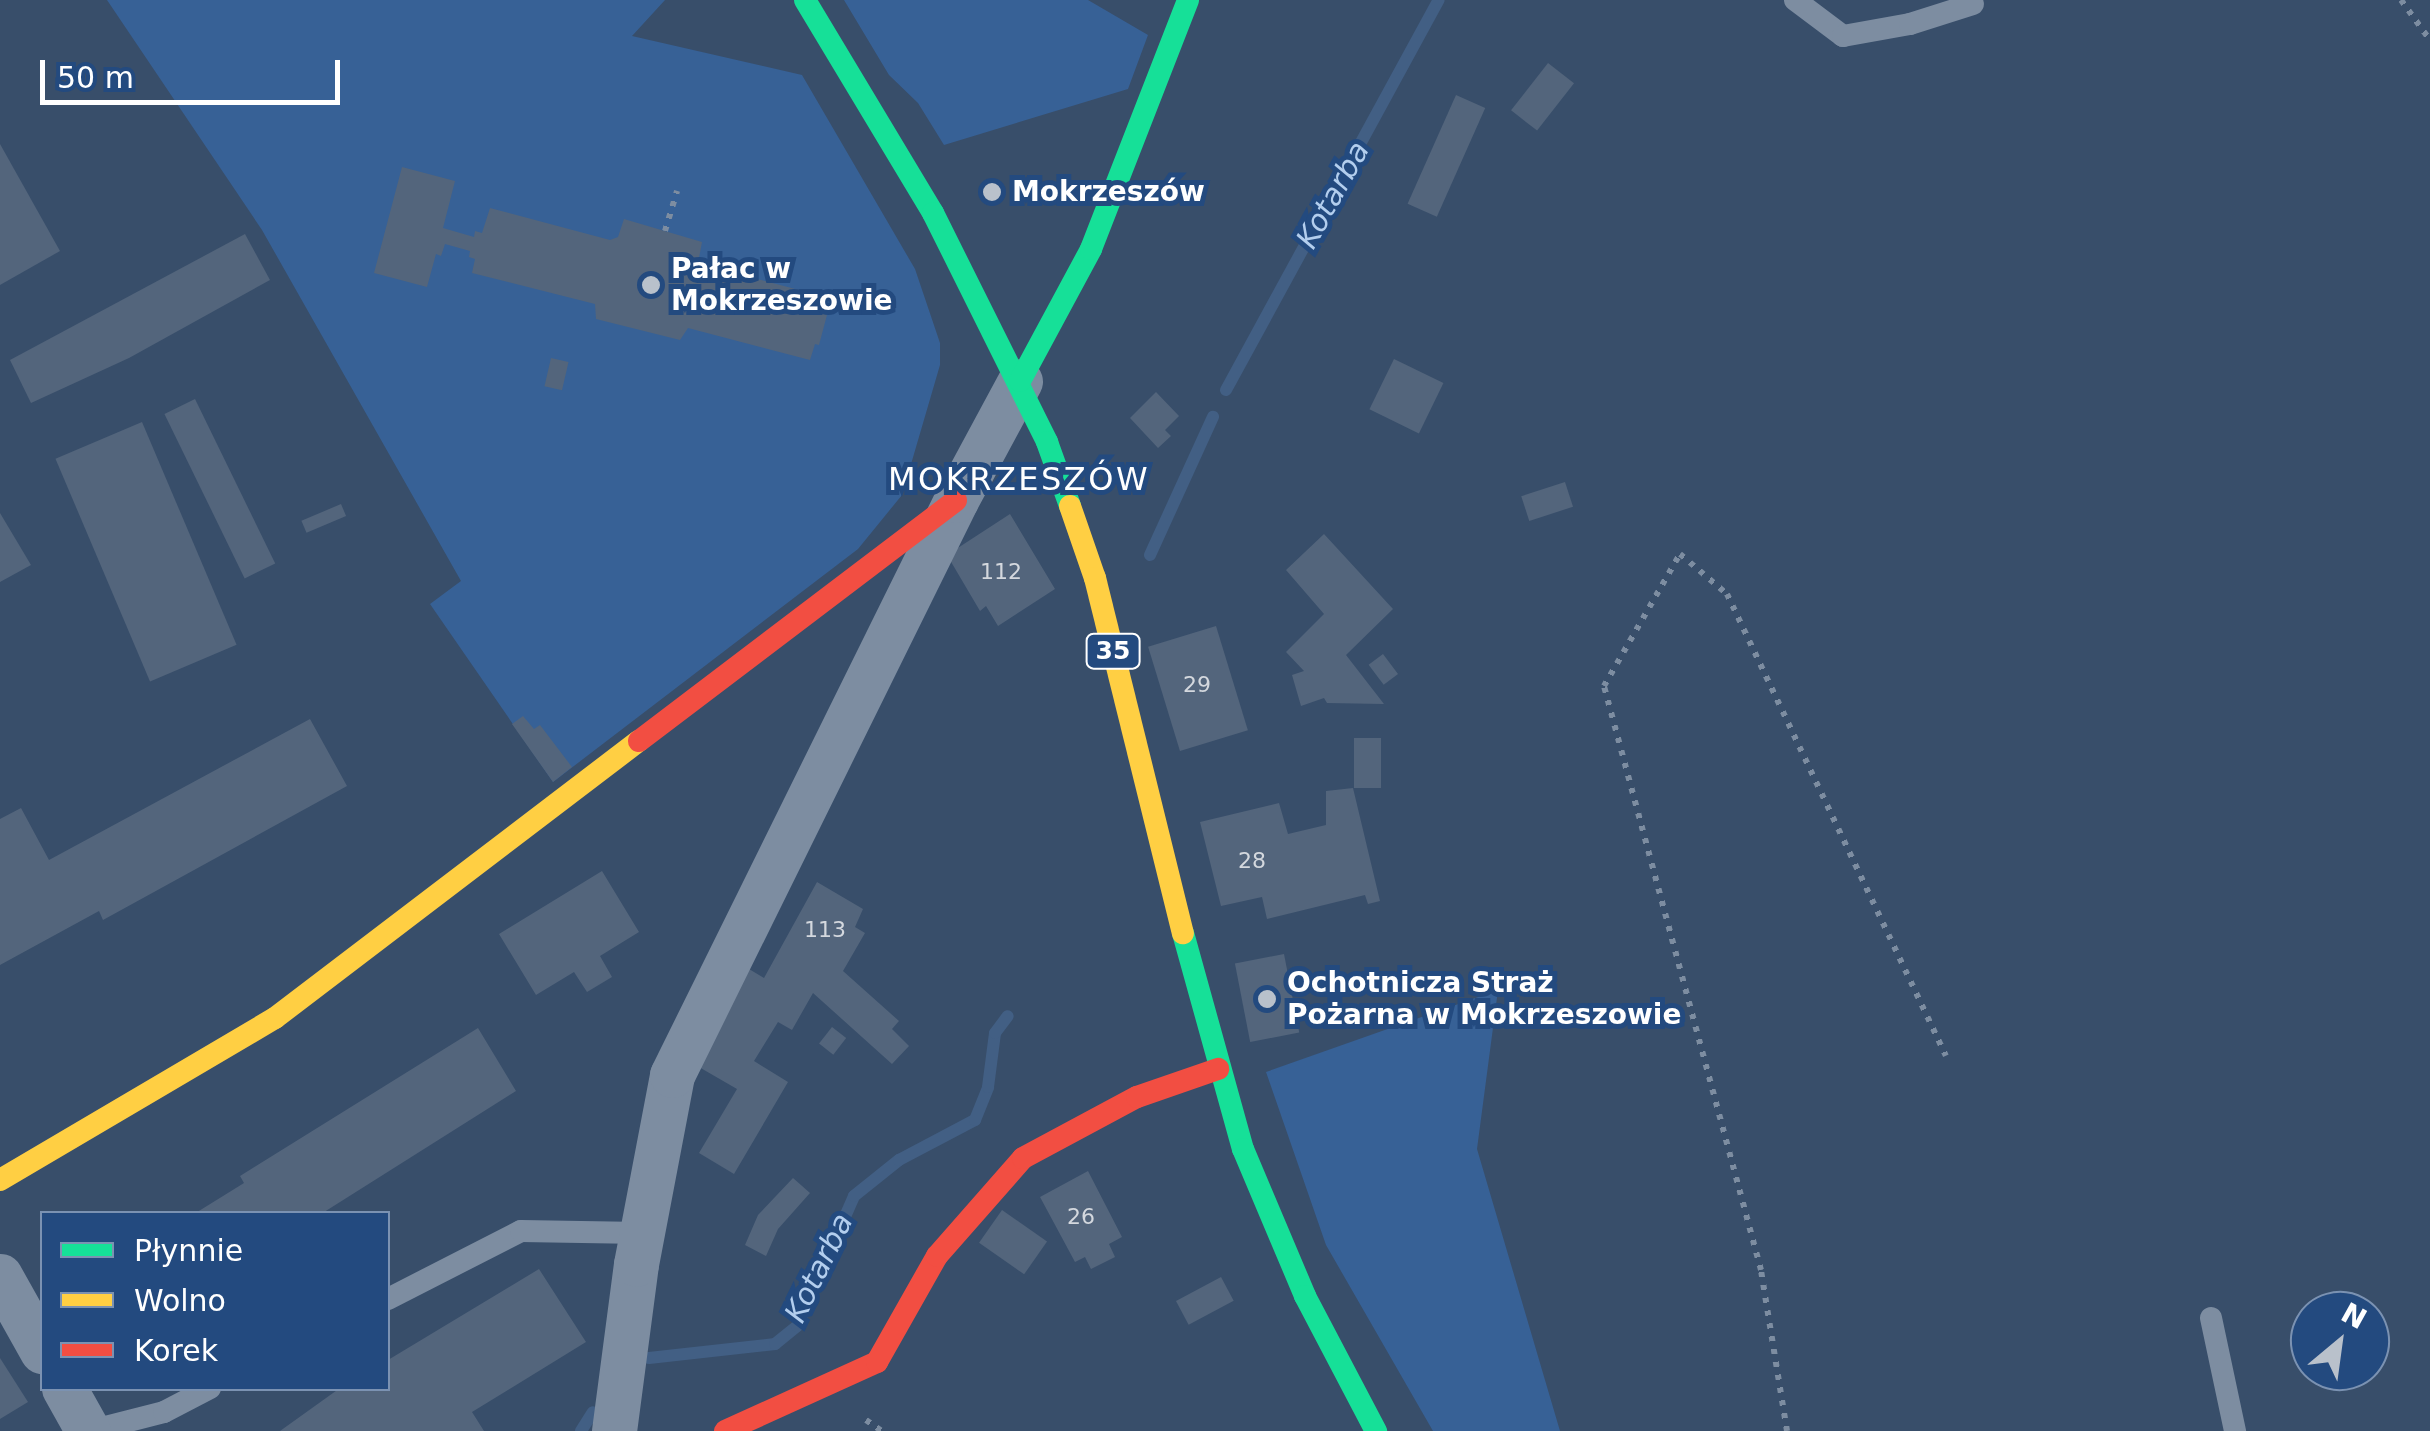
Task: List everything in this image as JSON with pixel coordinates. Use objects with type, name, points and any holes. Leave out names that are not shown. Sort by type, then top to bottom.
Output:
[{"type":"street","name":"35","points":[[805,0],[933,213],[1020,381],[1096,578],[1218,1069],[1272,1224],[1341,1370],[1376,1431]]},
{"type":"street","points":[[614,1431],[642,1233],[672,1075],[956,500],[1091,249],[1188,0]]},
{"type":"street","points":[[0,1180],[275,1018],[956,500]]},
{"type":"street","points":[[724,1431],[877,1362],[937,1256],[1023,1158],[1137,1098],[1218,1069]]},
{"type":"street","points":[[0,1276],[40,1347]]},
{"type":"street","points":[[66,1391],[89,1431]]},
{"type":"lane","points":[[1795,0],[1842,36],[1910,24],[1973,4]]},
{"type":"lane","points":[[390,1297],[521,1230],[642,1233]]},
{"type":"lane","points":[[2210,1318],[2235,1431]]},
{"type":"lane","points":[[89,1431],[164,1412],[204,1391]]},
{"type":"path","points":[[2401,0],[2430,40]]},
{"type":"path","points":[[665,231],[677,191]]},
{"type":"path","points":[[1787,1431],[1761,1270],[1604,686],[1680,554],[1728,594],[1946,1056]]},
{"type":"shaded area","points":[[107,0],[665,0],[632,36],[802,75],[915,269],[940,343],[940,365],[902,495],[858,549],[553,782],[430,604],[461,581],[262,230]]},
{"type":"shaded area","points":[[844,0],[1088,0],[1148,35],[1128,89],[944,145],[918,103],[889,75]]},
{"type":"shaded area","points":[[1498,990],[1477,1149],[1560,1431],[1433,1431],[1326,1245],[1266,1072]]},
{"type":"building","points":[[1548,63],[1574,83],[1537,131],[1511,110]]},
{"type":"building","points":[[1456,95],[1485,108],[1437,217],[1408,204]]},
{"type":"building","points":[[0,144],[60,251],[0,285]]},
{"type":"building","name":"Pałac w Mokrzeszowie","points":[[402,167],[455,181],[443,228],[474,237],[475,231],[482,233],[490,208],[610,240],[618,237],[624,219],[702,242],[699,258],[704,265],[826,297],[822,313],[827,315],[819,345],[815,344],[810,360],[688,328],[680,340],[596,319],[595,304],[472,273],[475,259],[469,257],[470,251],[445,244],[441,256],[436,254],[427,287],[374,273]]},
{"type":"building","points":[[245,234],[270,280],[129,358],[31,403],[10,360]]},
{"type":"building","points":[[551,358],[569,362],[562,390],[544,386]]},
{"type":"building","points":[[1394,359],[1443,383],[1419,433],[1369,409]]},
{"type":"building","points":[[1156,392],[1179,416],[1165,430],[1171,436],[1158,448],[1130,418]]},
{"type":"building","points":[[195,399],[275,563],[245,578],[164,414]]},
{"type":"building","points":[[142,422],[237,645],[150,681],[55,459]]},
{"type":"building","points":[[1565,482],[1573,507],[1529,521],[1521,496]]},
{"type":"building","points":[[341,504],[346,516],[306,533],[301,521]]},
{"type":"building","points":[[0,513],[31,565],[0,582]]},
{"type":"building","points":[[1010,514],[1055,589],[998,626],[986,606],[980,611],[947,555]]},
{"type":"building","points":[[1324,534],[1393,609],[1346,655],[1384,704],[1327,703],[1324,698],[1301,706],[1292,675],[1304,671],[1286,652],[1324,614],[1286,570]]},
{"type":"building","points":[[1216,626],[1248,730],[1180,751],[1148,647]]},
{"type":"building","points":[[1383,654],[1398,674],[1384,685],[1369,665]]},
{"type":"building","points":[[523,716],[534,729],[540,725],[572,767],[553,782],[512,724]]},
{"type":"building","points":[[310,719],[347,786],[103,920],[99,911],[0,965],[0,819],[21,808],[49,860]]},
{"type":"building","points":[[1354,738],[1381,738],[1381,788],[1354,788]]},
{"type":"building","points":[[1353,788],[1380,901],[1368,904],[1365,895],[1267,919],[1262,897],[1221,906],[1200,822],[1279,803],[1288,834],[1326,825],[1326,791]]},
{"type":"building","points":[[602,871],[639,932],[600,956],[612,977],[587,992],[574,972],[536,995],[499,934]]},
{"type":"building","points":[[817,882],[863,909],[855,927],[865,933],[843,971],[899,1021],[892,1029],[909,1046],[892,1064],[813,993],[792,1030],[778,1022],[754,1061],[788,1082],[734,1174],[699,1153],[737,1089],[692,1063],[749,969],[764,978]]},
{"type":"building","name":"Ochotnicza Straż Pożarna w Mokrzeszowie","points":[[1284,954],[1299,1033],[1250,1042],[1235,964]]},
{"type":"building","points":[[832,1027],[846,1038],[833,1055],[819,1044]]},
{"type":"building","points":[[478,1028],[516,1091],[326,1211],[199,1211],[244,1183],[240,1176]]},
{"type":"building","points":[[1088,1171],[1122,1237],[1109,1244],[1115,1257],[1091,1269],[1085,1257],[1075,1262],[1040,1197]]},
{"type":"building","points":[[793,1178],[810,1193],[778,1229],[766,1256],[745,1245],[758,1215]]},
{"type":"building","points":[[1002,1210],[1047,1242],[1024,1274],[979,1243]]},
{"type":"building","points":[[539,1269],[586,1342],[472,1412],[484,1431],[280,1431],[336,1391],[390,1391],[390,1359]]},
{"type":"building","points":[[1221,1277],[1234,1301],[1189,1325],[1176,1301]]},
{"type":"building","points":[[0,1358],[28,1402],[0,1419]]},
{"type":"waterway","name":"Kotarba","points":[[1226,390],[1439,0]]},
{"type":"waterway","name":"Kotarba","points":[[1150,555],[1213,417]]},
{"type":"waterway","name":"Kotarba","points":[[649,1358],[775,1344],[797,1326],[854,1196],[899,1160],[975,1120],[988,1087],[995,1033],[1008,1016]]},
{"type":"waterway","name":"Kotarba","points":[[581,1431],[593,1412]]},
{"type":"traffic: fast","points":[[805,0],[933,213],[1047,442],[1070,506]]},
{"type":"traffic: fast","points":[[1020,381],[1091,249],[1188,0]]},
{"type":"traffic: fast","points":[[1183,933],[1243,1149],[1305,1296],[1376,1431]]},
{"type":"traffic: slow","points":[[1070,506],[1095,578],[1183,933]]},
{"type":"traffic: slow","points":[[0,1180],[275,1018],[639,741]]},
{"type":"traffic: jam","points":[[639,741],[956,500]]},
{"type":"traffic: jam","points":[[725,1431],[877,1362],[937,1256],[1023,1158],[1137,1097],[1218,1069]]},
{"type":"place","name":"Mokrzeszów","points":[[992,192]]},
{"type":"place","name":"Pałac w Mokrzeszowie","points":[[651,285]]},
{"type":"place","name":"Ochotnicza Straż Pożarna w Mokrzeszowie","points":[[1267,999]]},
{"type":"district","name":"MOKRZESZÓW","points":[[1019,479]]}]
